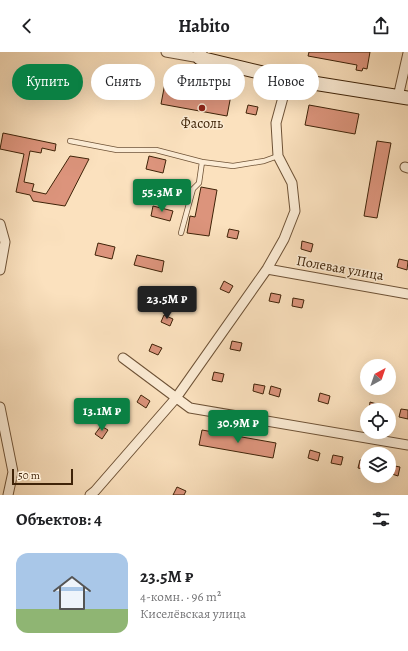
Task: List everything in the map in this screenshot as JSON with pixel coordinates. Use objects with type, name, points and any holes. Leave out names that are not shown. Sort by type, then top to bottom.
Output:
[{"type":"main road","points":[[200,55],[253,69]]},
{"type":"main road","points":[[319,84],[403,98]]},
{"type":"street","points":[[166,52],[200,55]]},
{"type":"street","points":[[403,98],[408,53]]},
{"type":"street","points":[[90,495],[176,398],[267,269],[284,239],[295,211],[292,183],[278,156],[276,123],[282,100]]},
{"type":"street","points":[[0,224],[5,242],[0,270]]},
{"type":"street","name":"Полевая улица","points":[[267,269],[408,294]]},
{"type":"street","points":[[123,358],[190,408],[408,445]]},
{"type":"street","points":[[0,407],[13,472],[8,495]]},
{"type":"lane","points":[[70,141],[117,150],[156,150],[202,162],[233,166],[264,161],[278,156]]},
{"type":"lane","points":[[181,233],[193,189],[199,183],[202,162]]},
{"type":"building","points":[[309,52],[370,52],[367,69],[363,68],[362,71],[356,70],[357,65],[308,56]]},
{"type":"building","points":[[163,94],[163,100],[230,100],[227,116],[161,104]]},
{"type":"building","points":[[248,105],[258,107],[256,115],[246,113]]},
{"type":"building","points":[[309,105],[359,114],[355,134],[305,125]]},
{"type":"building","points":[[3,133],[56,144],[55,151],[42,148],[41,153],[30,151],[24,182],[34,184],[32,191],[46,194],[70,156],[89,159],[65,206],[33,201],[30,195],[16,192],[24,154],[0,149]]},
{"type":"building","points":[[377,141],[391,143],[377,218],[364,216]]},
{"type":"building","points":[[149,156],[166,160],[163,173],[146,169]]},
{"type":"building","points":[[201,187],[217,190],[209,236],[187,233],[190,216],[195,217]]},
{"type":"building","points":[[153,206],[173,211],[170,221],[151,216]]},
{"type":"building","points":[[229,229],[239,231],[237,239],[227,237]]},
{"type":"building","points":[[302,241],[313,244],[311,252],[301,249]]},
{"type":"building","points":[[98,243],[115,247],[112,259],[95,255]]},
{"type":"building","points":[[137,255],[164,261],[162,272],[134,265]]},
{"type":"building","points":[[399,259],[408,261],[407,270],[397,267]]},
{"type":"building","points":[[224,281],[233,286],[229,293],[220,289]]},
{"type":"building","points":[[271,293],[281,295],[279,303],[269,301]]},
{"type":"building","points":[[293,298],[304,300],[302,308],[292,306]]},
{"type":"building","points":[[164,315],[173,319],[170,326],[161,322]]},
{"type":"building","points":[[232,341],[242,343],[240,351],[230,349]]},
{"type":"building","points":[[152,344],[162,348],[158,355],[149,351]]},
{"type":"building","points":[[214,372],[224,374],[222,382],[212,380]]},
{"type":"building","points":[[254,384],[265,386],[263,394],[253,391]]},
{"type":"building","points":[[271,386],[281,389],[279,397],[269,394]]},
{"type":"building","points":[[320,393],[330,396],[328,404],[318,401]]},
{"type":"building","points":[[141,395],[150,401],[146,408],[137,402]]},
{"type":"building","points":[[401,409],[408,410],[408,419],[399,417]]},
{"type":"building","points":[[101,426],[108,430],[102,439],[95,434]]},
{"type":"building","points":[[202,430],[276,443],[273,458],[199,445]]},
{"type":"building","points":[[310,450],[320,453],[318,461],[308,458]]},
{"type":"building","points":[[333,455],[343,457],[341,465],[331,463]]},
{"type":"building","points":[[396,466],[400,467],[398,476],[396,475]]},
{"type":"building","points":[[177,487],[186,491],[184,495],[173,495]]},
{"type":"place","name":"Фасоль","points":[[202,108]]}]
